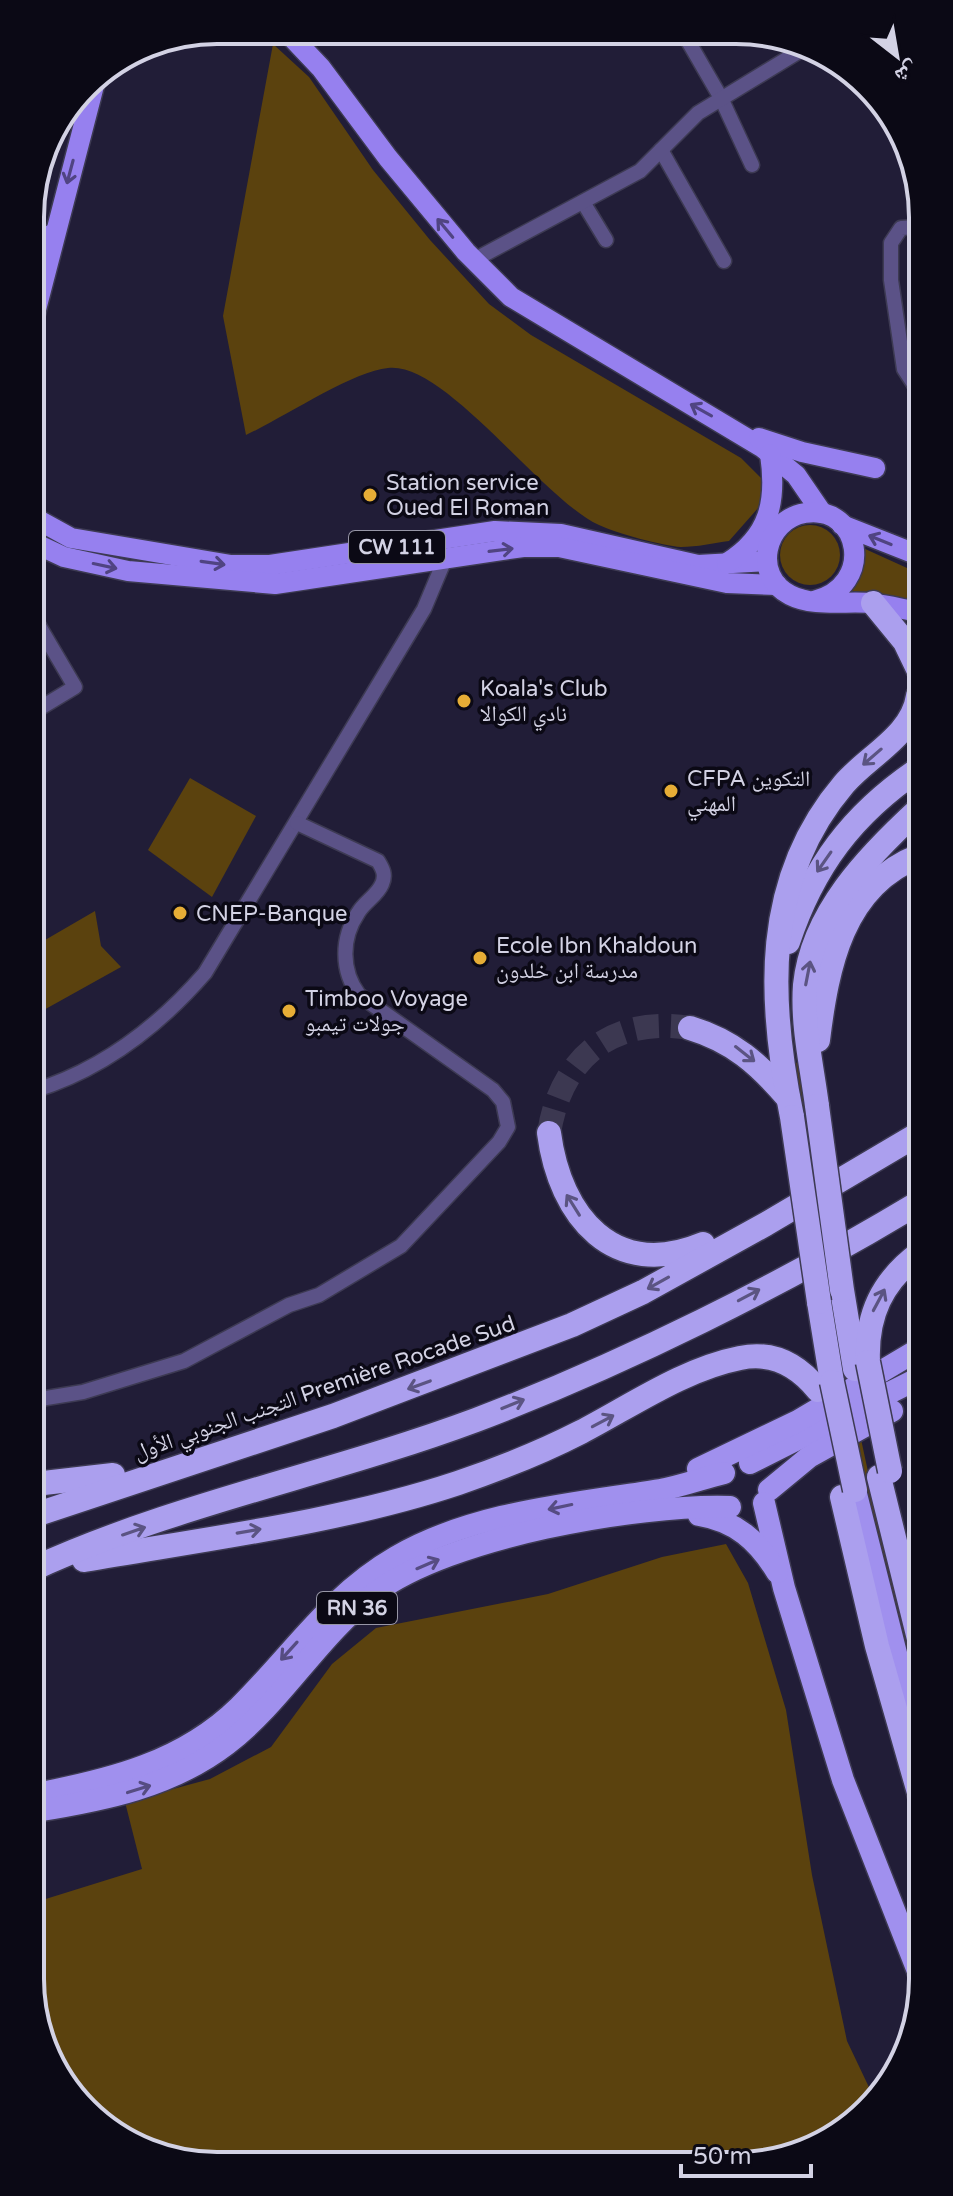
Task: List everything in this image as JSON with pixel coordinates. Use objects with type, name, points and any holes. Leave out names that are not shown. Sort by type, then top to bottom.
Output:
[{"type":"highway","points":[[873,603],[909,650]]},
{"type":"highway","points":[[909,717],[905,727],[858,769],[827,807],[794,867],[776,940],[778,1011],[819,1302],[825,1386],[877,1646],[909,1758]]},
{"type":"highway","points":[[778,1011],[784,953],[812,878],[866,810],[909,777]]},
{"type":"highway","points":[[909,819],[855,875],[833,907],[813,949],[805,983],[805,1016],[842,1290],[862,1366],[909,1591]]},
{"type":"highway","points":[[817,1106],[822,1011],[837,946],[847,920],[871,887],[894,867],[909,860]]},
{"type":"highway","points":[[690,1028],[738,1049],[790,1107]]},
{"type":"highway","points":[[878,1159],[909,1128]]},
{"type":"highway","points":[[549,1133],[557,1172],[575,1211],[606,1240],[637,1255],[672,1256],[749,1226],[766,1224]]},
{"type":"highway","name":"التجنب الجنوبي الأول Première Rocade Sud","points":[[44,1512],[290,1431],[572,1325],[643,1292],[909,1140]]},
{"type":"highway","points":[[44,1566],[144,1527],[475,1420],[554,1388],[676,1332],[909,1208]]},
{"type":"highway","points":[[862,1366],[874,1307],[896,1273],[909,1262]]},
{"type":"highway","points":[[638,1502],[777,1433],[909,1355]]},
{"type":"highway","points":[[44,1568],[260,1529],[458,1483],[549,1447],[699,1372],[741,1357],[779,1359],[825,1386]]},
{"type":"highway","points":[[784,1588],[720,1487],[724,1473],[736,1464],[750,1463],[909,1383]]},
{"type":"highway","points":[[733,1509],[753,1511],[809,1457],[909,1401]]},
{"type":"highway","points":[[44,1483],[124,1473],[290,1431]]},
{"type":"highway","points":[[750,1463],[767,1476],[766,1496],[784,1588],[860,1830],[909,1950]]},
{"type":"highway","name":"RN 36","points":[[44,1809],[148,1787],[202,1761],[251,1722],[345,1618],[407,1573],[447,1556],[638,1502],[724,1473]]},
{"type":"highway","points":[[884,1474],[909,1559]]},
{"type":"highway","points":[[848,1493],[909,1711]]},
{"type":"highway","points":[[638,1502],[709,1517],[747,1533]]},
{"type":"highway","name":"RN 36","points":[[44,1792],[129,1774],[190,1744],[238,1708],[335,1600],[398,1556],[460,1530],[495,1521],[638,1502],[733,1509]]},
{"type":"main road","points":[[298,44],[321,68],[388,158],[474,260],[511,297],[731,427],[770,454],[796,475],[822,513],[842,525],[909,551]]},
{"type":"main road","points":[[44,288],[58,216],[90,100]]},
{"type":"main road","points":[[44,243],[58,216]]},
{"type":"main road","points":[[731,427],[802,452],[875,468]]},
{"type":"main road","points":[[724,565],[750,544],[772,508],[774,482],[770,454]]},
{"type":"main road","points":[[777,585],[767,561],[768,547],[782,523],[808,512],[822,513]]},
{"type":"main road","name":"CW 111","points":[[44,523],[71,538],[231,565],[270,565],[495,531],[532,531],[698,565],[767,561]]},
{"type":"main road","points":[[814,601],[841,589],[850,578],[855,550],[842,525]]},
{"type":"main road","points":[[44,548],[64,557],[128,571],[275,584],[523,547],[559,547],[727,583],[777,585],[800,600],[873,603],[909,610]]},
{"type":"street","points":[[690,44],[721,98],[752,165]]},
{"type":"street","points":[[474,260],[640,171],[698,113],[791,53]]},
{"type":"street","points":[[661,150],[724,261]]},
{"type":"street","points":[[583,202],[606,240]]},
{"type":"street","points":[[909,228],[901,228],[894,236],[891,280],[904,369],[909,377]]},
{"type":"street","points":[[44,1086],[96,1065],[134,1041],[181,1000],[225,944],[424,609],[445,559]]},
{"type":"street","points":[[44,634],[75,687],[44,706]]},
{"type":"street","points":[[44,1398],[83,1392],[184,1361],[289,1305],[319,1295],[401,1246],[499,1142],[508,1127],[503,1102],[493,1090],[359,995],[348,980],[345,964],[348,934],[357,914],[383,883],[384,871],[378,861],[297,823]]},
{"type":"shaded area","points":[[273,44],[309,77],[373,170],[430,240],[489,304],[531,335],[741,458],[763,480],[759,507],[729,541],[681,547],[640,539],[599,525],[550,489],[465,408],[437,386],[411,372],[388,368],[356,377],[246,435],[223,316]]},
{"type":"shaded area","points":[[810,525],[832,533],[840,555],[832,577],[810,585],[788,577],[780,555],[788,533]]},
{"type":"shaded area","points":[[863,548],[909,569],[909,603],[848,590],[862,568]]},
{"type":"shaded area","points":[[190,778],[256,816],[212,897],[148,850]]},
{"type":"shaded area","points":[[95,911],[101,946],[121,967],[44,1010],[44,941]]},
{"type":"shaded area","points":[[801,1062],[842,1351],[886,1555],[909,1639],[909,1661],[867,1504],[828,1299],[795,1063]]},
{"type":"shaded area","points":[[726,1544],[748,1583],[786,1710],[812,1875],[847,2041],[870,2088],[850,2109],[802,2139],[759,2151],[206,2152],[151,2139],[130,2129],[95,2101],[67,2066],[50,2024],[45,2002],[44,1900],[142,1869],[125,1802],[210,1779],[271,1747],[332,1664],[376,1628],[548,1594],[662,1557]]},
{"type":"tunnel","points":[[549,1133],[565,1082],[596,1047],[615,1036],[638,1029],[663,1026],[690,1028]]},
{"type":"place","name":"Station service Oued El Roman","points":[[370,495]]},
{"type":"place","name":"Koala's Club نادي الكوالا","points":[[464,701]]},
{"type":"place","name":"CFPA التكوين المهني","points":[[671,791]]},
{"type":"place","name":"CNEP-Banque","points":[[180,913]]},
{"type":"place","name":"Ecole Ibn Khaldoun مدرسة ابن خلدون","points":[[480,958]]},
{"type":"place","name":"Timboo Voyage جولات تيمبو","points":[[289,1011]]}]
